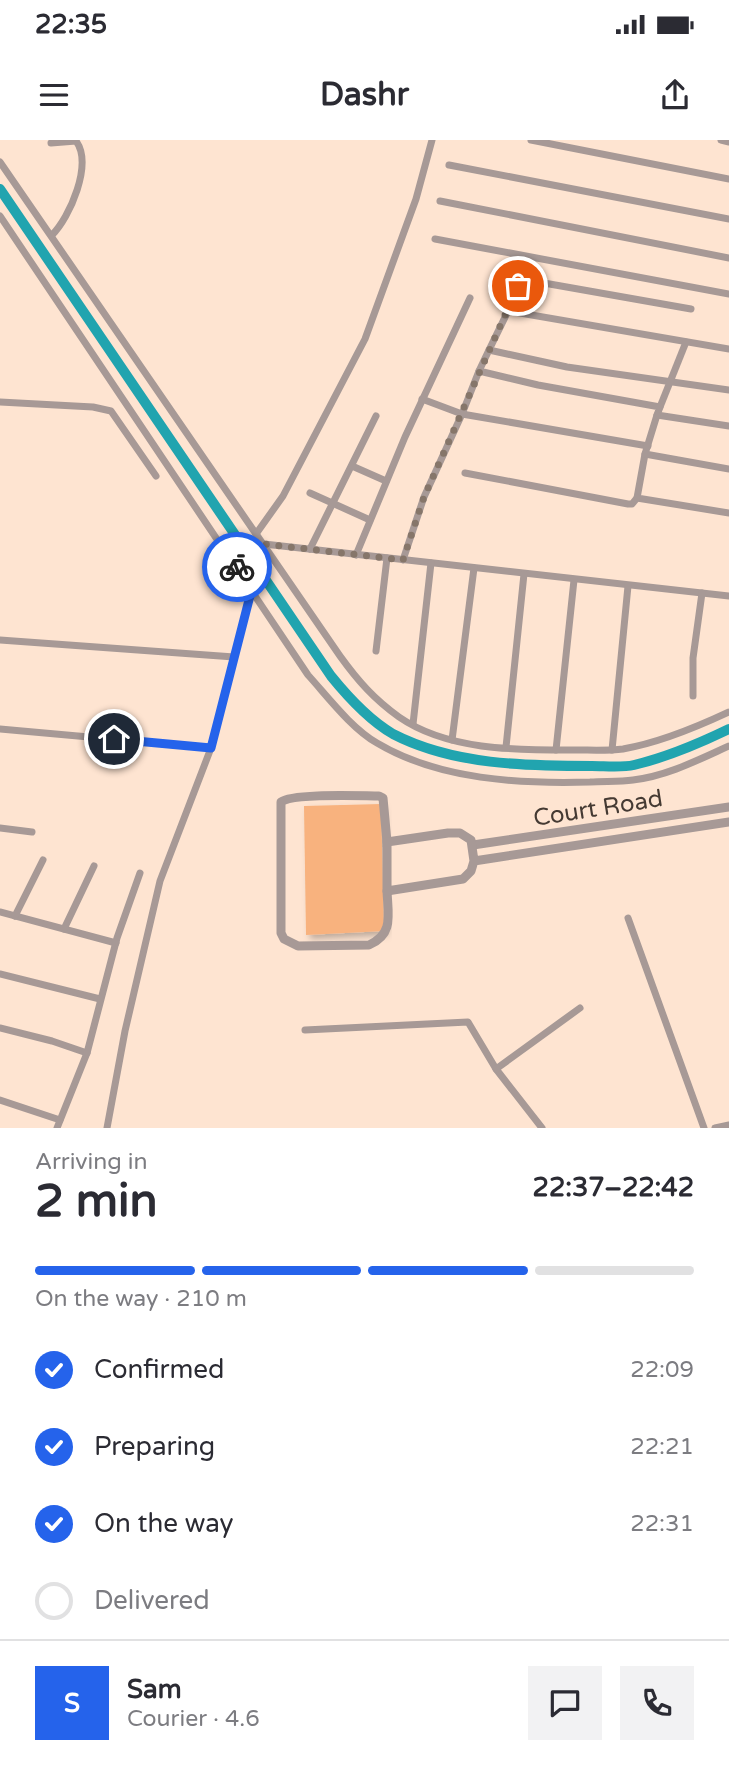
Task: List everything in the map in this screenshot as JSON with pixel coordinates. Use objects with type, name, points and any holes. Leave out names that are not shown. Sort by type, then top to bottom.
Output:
[{"type":"street","points":[[256,534],[284,496],[365,339],[416,199],[432,140]]},
{"type":"street","points":[[531,140],[729,179]]},
{"type":"street","points":[[721,140],[729,142]]},
{"type":"street","points":[[51,143],[76,141],[80,147],[79,183],[73,205],[61,226],[52,235]]},
{"type":"street","points":[[0,162],[256,534],[261,547],[362,687],[400,718],[452,740],[506,747],[612,750],[647,743],[729,712]]},
{"type":"street","points":[[449,165],[729,219]]},
{"type":"street","points":[[440,201],[729,258]]},
{"type":"street","points":[[0,216],[239,563],[251,592],[308,676],[340,711],[375,742],[411,759],[453,772],[511,780],[564,783],[634,780],[678,769],[729,746]]},
{"type":"street","points":[[435,239],[729,294]]},
{"type":"street","points":[[403,560],[424,497],[479,371],[523,280],[691,309]]},
{"type":"street","points":[[356,555],[422,399],[470,298]]},
{"type":"street","points":[[508,311],[729,349]]},
{"type":"street","points":[[465,473],[632,504],[637,498],[646,450],[657,415],[686,342]]},
{"type":"street","points":[[489,350],[566,367],[729,390]]},
{"type":"street","points":[[479,371],[538,385],[660,407]]},
{"type":"street","points":[[422,399],[462,414],[729,469]]},
{"type":"street","points":[[0,402],[93,407],[111,411],[156,476]]},
{"type":"street","points":[[657,415],[729,426]]},
{"type":"street","points":[[310,549],[376,416]]},
{"type":"street","points":[[352,466],[386,481]]},
{"type":"street","points":[[310,493],[370,520]]},
{"type":"street","points":[[637,498],[729,513]]},
{"type":"street","points":[[239,563],[261,547],[310,549],[729,596]]},
{"type":"street","points":[[376,651],[387,558]]},
{"type":"street","points":[[413,724],[431,563]]},
{"type":"street","points":[[452,740],[474,568]]},
{"type":"street","points":[[506,747],[524,574]]},
{"type":"street","points":[[556,750],[574,580]]},
{"type":"street","points":[[612,750],[628,586]]},
{"type":"street","points":[[107,1128],[125,1031],[160,881],[211,748],[251,592]]},
{"type":"street","points":[[693,696],[693,657],[702,593]]},
{"type":"street","points":[[0,640],[234,657]]},
{"type":"street","points":[[0,729],[211,748]]},
{"type":"street","points":[[302,797],[383,798],[387,842],[387,891],[387,929],[376,943],[369,946],[307,946],[291,944],[284,939],[281,933],[281,802],[285,798],[302,797]]},
{"type":"street","name":"Court Road","points":[[387,842],[460,833],[467,836],[473,845],[729,807]]},
{"type":"street","name":"Court Road","points":[[474,861],[729,822]]},
{"type":"street","points":[[0,828],[32,832]]},
{"type":"street","points":[[387,891],[463,879],[471,871],[474,861],[473,845]]},
{"type":"street","points":[[15,916],[43,860]]},
{"type":"street","points":[[64,929],[94,866]]},
{"type":"street","points":[[0,1100],[58,1124],[87,1054],[116,943],[140,873]]},
{"type":"street","points":[[0,912],[116,943]]},
{"type":"street","points":[[628,918],[704,1128]]},
{"type":"street","points":[[0,974],[100,999]]},
{"type":"street","points":[[496,1069],[580,1008]]},
{"type":"street","points":[[304,1030],[468,1023],[496,1069],[542,1128]]},
{"type":"street","points":[[0,1028],[52,1041],[87,1054]]},
{"type":"street","points":[[715,1128],[729,1125]]},
{"type":"building","points":[[381,804],[384,931],[306,935],[304,806]]},
{"type":"waterway","points":[[0,189],[331,676],[359,708],[384,728],[416,744],[465,758],[516,764],[613,767],[659,758],[729,729]]},
{"type":"way so far","points":[[237,567],[264,544],[403,560],[424,497],[518,286]]},
{"type":"route","points":[[114,739],[211,748],[251,592],[237,567]]}]
